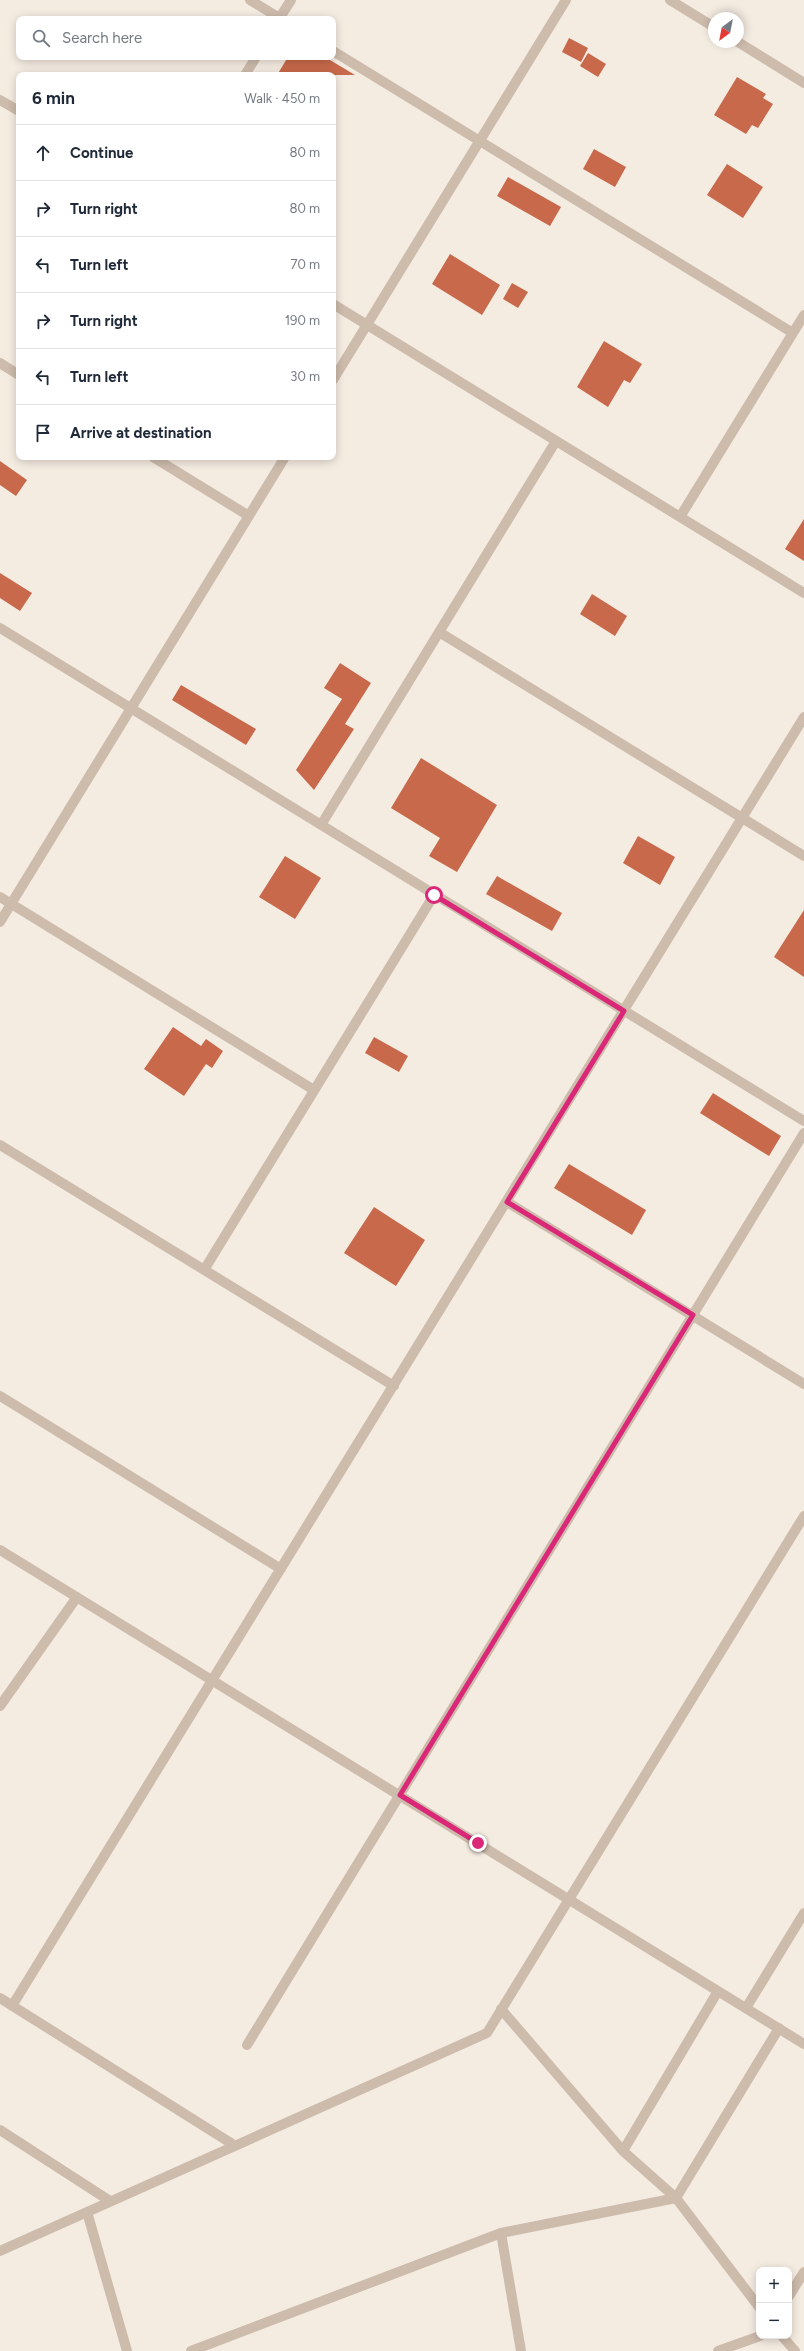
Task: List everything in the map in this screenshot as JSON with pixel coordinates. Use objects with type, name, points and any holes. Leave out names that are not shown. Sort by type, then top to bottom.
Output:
[{"type":"street","points":[[250,0],[275,16]]},
{"type":"street","points":[[282,16],[291,0]]},
{"type":"street","points":[[336,375],[566,0]]},
{"type":"street","points":[[670,0],[708,23]]},
{"type":"street","points":[[744,46],[804,82]]},
{"type":"street","points":[[336,53],[793,333]]},
{"type":"street","points":[[247,72],[254,60]]},
{"type":"street","points":[[0,100],[16,109]]},
{"type":"street","points":[[336,306],[804,593]]},
{"type":"street","points":[[680,517],[804,315]]},
{"type":"street","points":[[0,363],[16,373]]},
{"type":"street","points":[[321,825],[556,442]]},
{"type":"street","points":[[158,460],[249,516]]},
{"type":"street","points":[[0,922],[283,460]]},
{"type":"street","points":[[0,628],[804,1121]]},
{"type":"street","points":[[439,632],[804,856]]},
{"type":"street","points":[[12,2006],[804,717]]},
{"type":"street","points":[[204,1270],[434,895]]},
{"type":"street","points":[[0,897],[314,1090]]},
{"type":"street","points":[[247,2045],[804,1133]]},
{"type":"street","points":[[0,1145],[394,1386]]},
{"type":"street","points":[[507,1202],[804,1384]]},
{"type":"street","points":[[0,1396],[281,1569]]},
{"type":"street","points":[[0,2251],[487,2033],[804,1516]]},
{"type":"street","points":[[0,1550],[804,2044]]},
{"type":"street","points":[[0,1706],[77,1597]]},
{"type":"street","points":[[746,2008],[804,1913]]},
{"type":"street","points":[[623,2150],[718,1991]]},
{"type":"street","points":[[0,1998],[234,2145]]},
{"type":"street","points":[[501,2009],[623,2150],[676,2198],[756,2303]]},
{"type":"street","points":[[192,2351],[501,2233],[676,2198],[779,2028]]},
{"type":"street","points":[[0,2130],[110,2201]]},
{"type":"street","points":[[87,2212],[127,2351]]},
{"type":"street","points":[[501,2233],[521,2351]]},
{"type":"street","points":[[792,2291],[804,2272]]},
{"type":"street","points":[[718,2351],[756,2337]]},
{"type":"street","points":[[785,2339],[795,2351]]},
{"type":"building","points":[[569,38],[588,48],[581,62],[562,52]]},
{"type":"building","points":[[588,53],[606,64],[598,77],[580,66]]},
{"type":"building","points":[[286,60],[330,60],[355,75],[336,75],[336,72],[279,72]]},
{"type":"building","points":[[737,77],[766,94],[763,98],[773,104],[758,128],[752,125],[746,134],[714,115]]},
{"type":"building","points":[[594,149],[626,167],[615,187],[583,169]]},
{"type":"building","points":[[727,164],[763,187],[743,218],[707,195]]},
{"type":"building","points":[[508,177],[561,207],[550,226],[497,196]]},
{"type":"building","points":[[450,254],[500,285],[482,315],[432,284]]},
{"type":"building","points":[[512,283],[528,292],[518,308],[503,299]]},
{"type":"building","points":[[604,341],[642,364],[630,383],[624,380],[608,407],[577,387]]},
{"type":"building","points":[[0,461],[27,480],[16,496],[0,485]]},
{"type":"building","points":[[804,519],[804,561],[785,549]]},
{"type":"building","points":[[0,573],[32,593],[20,611],[0,598]]},
{"type":"building","points":[[592,594],[627,616],[615,636],[580,614]]},
{"type":"building","points":[[340,663],[371,683],[345,724],[354,729],[314,790],[296,770],[342,699],[324,688]]},
{"type":"building","points":[[181,685],[256,729],[246,745],[172,700]]},
{"type":"building","points":[[421,758],[497,805],[457,872],[429,856],[440,838],[391,808]]},
{"type":"building","points":[[638,836],[675,857],[660,885],[623,863]]},
{"type":"building","points":[[285,856],[321,878],[295,919],[259,897]]},
{"type":"building","points":[[497,876],[562,913],[552,931],[486,894]]},
{"type":"building","points":[[804,910],[804,977],[774,957]]},
{"type":"building","points":[[173,1027],[201,1046],[206,1039],[223,1051],[212,1068],[206,1064],[184,1096],[144,1069]]},
{"type":"building","points":[[374,1037],[408,1056],[399,1072],[365,1053]]},
{"type":"building","points":[[713,1093],[781,1136],[769,1156],[700,1113]]},
{"type":"building","points":[[569,1164],[646,1210],[632,1235],[554,1188]]},
{"type":"building","points":[[374,1207],[425,1240],[396,1286],[344,1253]]},
{"type":"route","points":[[434,895],[624,1011],[507,1202],[693,1315],[400,1795],[478,1843]]}]
